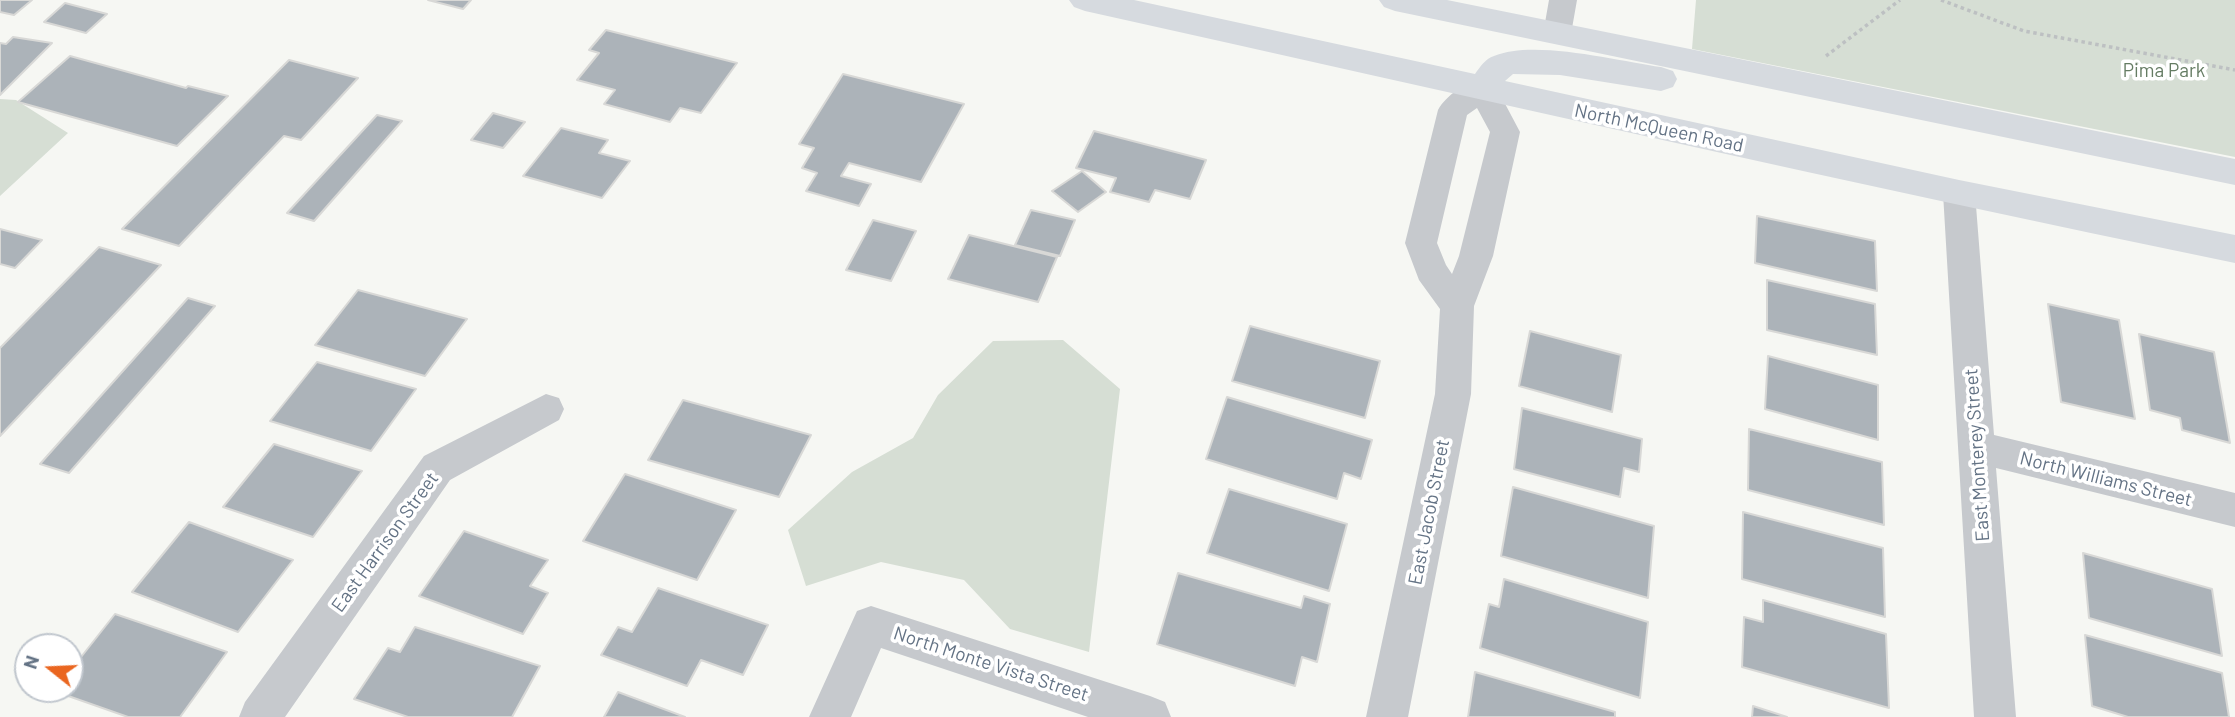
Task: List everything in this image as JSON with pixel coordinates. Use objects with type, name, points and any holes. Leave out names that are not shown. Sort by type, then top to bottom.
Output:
[{"type":"main road","name":"North McQueen Road","points":[[1085,0],[1959,193],[2235,249]]},
{"type":"main road","points":[[1395,0],[1457,6],[1557,34],[2235,172]]},
{"type":"main road","points":[[1482,89],[1493,72],[1508,63],[1532,62],[1670,80],[1692,75],[1703,64]]},
{"type":"street","points":[[1557,34],[1563,0]]},
{"type":"street","name":"East Jacob Street","points":[[1387,717],[1453,394],[1457,306],[1476,256],[1505,132],[1482,89]]},
{"type":"street","points":[[1457,306],[1431,271],[1420,243],[1453,110],[1482,89]]},
{"type":"street","name":"East Monterey Street","points":[[1959,193],[1995,717]]},
{"type":"street","name":"East Harrison Street","points":[[260,717],[437,468],[546,409]]},
{"type":"street","name":"North Williams Street","points":[[1977,447],[2235,510]]},
{"type":"street","name":"North Monte Vista Street","points":[[830,717],[871,625],[1150,717]]},
{"type":"path","points":[[1818,61],[1900,0]]},
{"type":"path","points":[[1941,0],[2024,31],[2235,70]]},
{"type":"green space","name":"Pima Park","points":[[1696,0],[2235,0],[2235,157],[1692,49]]},
{"type":"green space","points":[[0,99],[16,100],[68,133],[0,196]]},
{"type":"green space","points":[[1063,340],[1120,389],[1089,652],[1010,629],[964,580],[881,562],[806,586],[788,530],[852,472],[913,438],[938,395],[993,341]]},
{"type":"building","points":[[0,0],[32,0],[14,15],[0,12]]},
{"type":"building","points":[[428,0],[471,0],[463,9]]},
{"type":"building","points":[[65,3],[107,14],[86,33],[44,22]]},
{"type":"building","points":[[606,30],[737,63],[701,113],[680,108],[670,122],[604,104],[615,90],[577,80],[599,53],[589,50]]},
{"type":"building","points":[[13,37],[52,43],[0,95],[0,43],[6,44]]},
{"type":"building","points":[[70,56],[186,88],[188,86],[228,96],[177,146],[18,102]]},
{"type":"building","points":[[289,60],[358,78],[301,140],[284,136],[179,246],[122,229]]},
{"type":"building","points":[[843,74],[964,104],[921,182],[849,163],[841,176],[871,184],[859,206],[806,191],[817,173],[802,168],[814,148],[799,144]]},
{"type":"building","points":[[493,113],[525,122],[503,148],[471,140]]},
{"type":"building","points":[[377,115],[402,121],[314,221],[287,213]]},
{"type":"building","points":[[561,128],[608,140],[599,153],[630,161],[602,198],[523,176]]},
{"type":"building","points":[[1094,131],[1206,160],[1190,199],[1155,190],[1149,202],[1110,192],[1116,178],[1076,168]]},
{"type":"building","points":[[1082,171],[1106,192],[1078,212],[1052,191]]},
{"type":"building","points":[[1031,210],[1075,220],[1060,256],[1015,245]]},
{"type":"building","points":[[1757,216],[1875,241],[1877,291],[1755,263]]},
{"type":"building","points":[[873,220],[916,231],[891,281],[846,270]]},
{"type":"building","points":[[0,229],[42,240],[15,268],[0,264]]},
{"type":"building","points":[[969,235],[1057,257],[1038,302],[948,279]]},
{"type":"building","points":[[99,247],[161,265],[0,436],[0,348]]},
{"type":"building","points":[[1767,280],[1875,304],[1877,355],[1767,330]]},
{"type":"building","points":[[358,290],[467,319],[425,376],[315,345]]},
{"type":"building","points":[[188,298],[215,306],[69,473],[40,464]]},
{"type":"building","points":[[2048,304],[2119,320],[2135,419],[2061,402]]},
{"type":"building","points":[[1250,326],[1380,361],[1365,418],[1232,381]]},
{"type":"building","points":[[1530,331],[1621,355],[1612,412],[1519,386]]},
{"type":"building","points":[[2139,334],[2214,352],[2230,443],[2182,430],[2180,418],[2150,410]]},
{"type":"building","points":[[1768,356],[1878,385],[1878,440],[1765,409]]},
{"type":"building","points":[[317,362],[416,389],[371,451],[270,421]]},
{"type":"building","points":[[1227,397],[1372,440],[1361,479],[1344,473],[1337,499],[1206,459]]},
{"type":"building","points":[[683,400],[811,435],[779,497],[648,460]]},
{"type":"building","points":[[1522,408],[1642,439],[1639,472],[1624,468],[1620,497],[1514,469]]},
{"type":"building","points":[[1749,429],[1882,462],[1884,525],[1748,490]]},
{"type":"building","points":[[274,444],[362,471],[313,537],[223,507]]},
{"type":"building","points":[[625,474],[736,510],[697,580],[583,541]]},
{"type":"building","points":[[1513,487],[1654,526],[1648,598],[1501,556]]},
{"type":"building","points":[[1229,489],[1347,524],[1329,591],[1207,553]]},
{"type":"building","points":[[1743,512],[1883,548],[1885,617],[1742,579]]},
{"type":"building","points":[[189,522],[293,560],[238,632],[132,592]]},
{"type":"building","points":[[464,531],[548,560],[530,586],[548,593],[523,634],[419,596]]},
{"type":"building","points":[[2083,553],[2212,589],[2222,656],[2089,618]]},
{"type":"building","points":[[1178,573],[1301,608],[1304,596],[1330,604],[1317,662],[1302,657],[1295,686],[1157,644]]},
{"type":"building","points":[[1504,579],[1648,622],[1640,698],[1480,648],[1489,604],[1499,607]]},
{"type":"building","points":[[658,588],[768,625],[743,675],[701,660],[687,686],[601,655],[618,627],[632,632]]},
{"type":"building","points":[[1763,600],[1886,634],[1889,708],[1742,667],[1744,617],[1763,622]]},
{"type":"building","points":[[115,614],[227,652],[180,717],[128,717],[84,702],[84,653]]},
{"type":"building","points":[[415,627],[540,666],[512,717],[408,717],[354,699],[388,648],[400,652]]},
{"type":"building","points":[[2085,635],[2222,673],[2229,717],[2128,717],[2092,706]]},
{"type":"building","points":[[1475,672],[1615,712],[1615,717],[1468,717]]},
{"type":"building","points":[[618,692],[685,717],[604,717]]},
{"type":"building","points":[[1753,706],[1787,717],[1752,717]]}]
